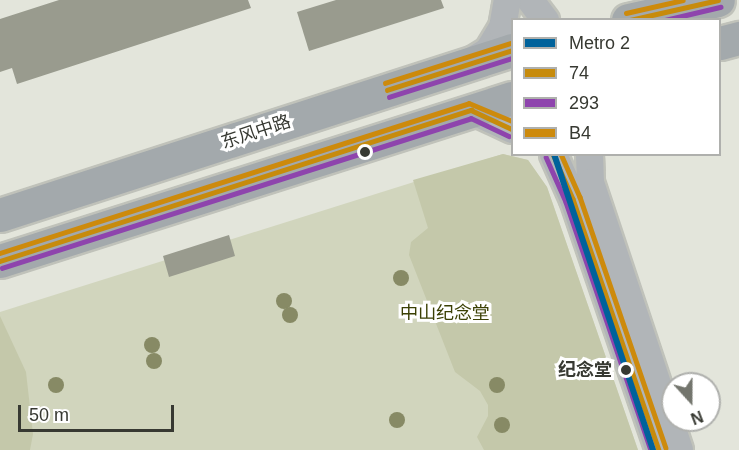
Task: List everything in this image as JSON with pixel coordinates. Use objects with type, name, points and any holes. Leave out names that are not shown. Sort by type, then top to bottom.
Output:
[{"type":"highway","points":[[637,18],[718,0]]},
{"type":"highway","points":[[721,43],[739,38]]},
{"type":"highway","name":"东风中路","points":[[0,215],[511,51]]},
{"type":"highway","points":[[0,261],[511,99]]},
{"type":"street","points":[[463,65],[488,50],[502,27],[507,0]]},
{"type":"street","points":[[530,0],[544,18]]},
{"type":"street","points":[[471,110],[511,128]]},
{"type":"street","points":[[554,156],[573,199],[659,450]]},
{"type":"street","points":[[589,156],[590,182],[678,450]]},
{"type":"green space","name":"中山纪念堂","points":[[503,154],[528,160],[547,187],[638,450],[0,450],[0,312]]},
{"type":"green space","points":[[503,154],[528,160],[547,187],[638,450],[484,450],[477,437],[488,416],[488,405],[480,391],[455,372],[409,255],[411,242],[428,228],[413,180]]},
{"type":"green space","points":[[0,316],[26,372],[33,434],[30,450],[0,450]]},
{"type":"building","points":[[59,0],[248,0],[251,8],[17,84],[12,68],[0,72],[0,19]]},
{"type":"building","points":[[336,0],[441,0],[444,8],[309,51],[297,12]]},
{"type":"building","points":[[229,235],[235,256],[169,277],[163,256]]},
{"type":"metro line","name":"2","points":[[555,156],[653,450]]},
{"type":"transit line","name":"B4","points":[[626,13],[683,0]]},
{"type":"transit line","name":"74","points":[[639,18],[718,0]]},
{"type":"transit line","name":"293","points":[[673,18],[720,7]]},
{"type":"transit line","name":"B4","points":[[385,83],[510,43]]},
{"type":"transit line","name":"74","points":[[387,90],[511,50]]},
{"type":"transit line","name":"293","points":[[389,97],[511,58]]},
{"type":"transit line","name":"B4","points":[[0,253],[469,103],[511,121]]},
{"type":"transit line","name":"74","points":[[0,261],[471,110],[511,129]]},
{"type":"transit line","name":"293","points":[[2,268],[471,118],[509,136]]},
{"type":"transit line","name":"74","points":[[554,156],[573,199],[659,450]]},
{"type":"transit line","name":"B4","points":[[562,156],[580,197],[666,448]]},
{"type":"transit line","name":"293","points":[[546,157],[566,202],[651,450]]},
{"type":"place","name":"纪念堂","points":[[626,370]]}]
